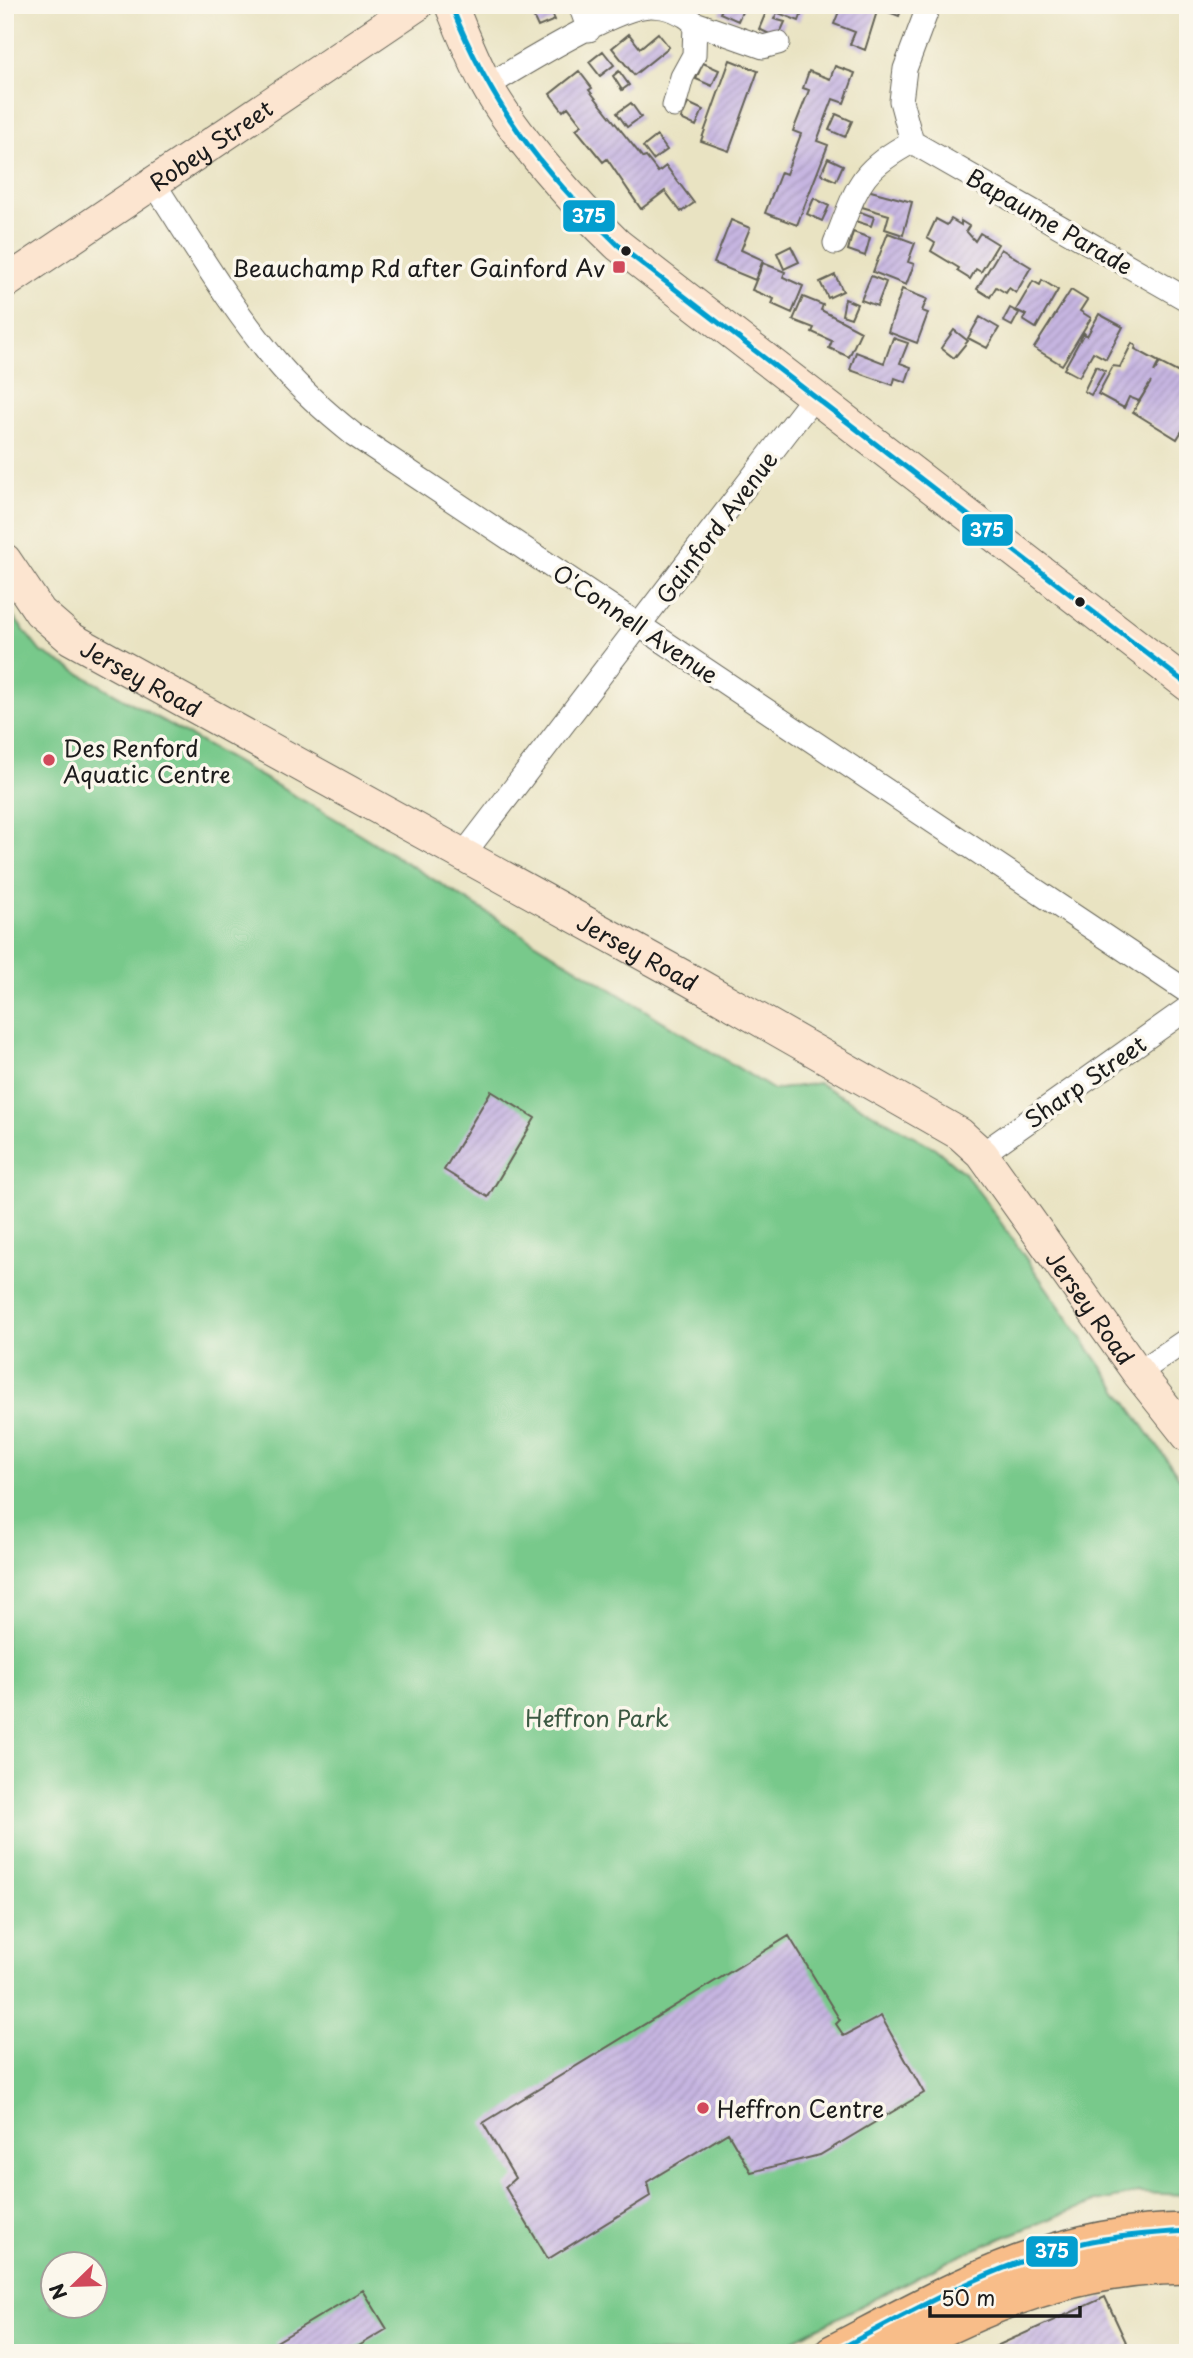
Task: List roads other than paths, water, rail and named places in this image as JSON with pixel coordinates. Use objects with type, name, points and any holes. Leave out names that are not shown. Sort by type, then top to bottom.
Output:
[{"type":"main road","points":[[832,2353],[975,2279],[1014,2262],[1118,2235],[1188,2231]]},
{"type":"main road","points":[[894,2353],[979,2310],[1039,2288],[1124,2270],[1188,2266]]},
{"type":"street","name":"Robey Street","points":[[5,283],[417,5]]},
{"type":"street","points":[[451,5],[487,86],[509,119],[594,222],[670,287],[1188,685]]},
{"type":"street","points":[[580,5],[589,30]]},
{"type":"street","points":[[835,243],[860,179],[889,154],[912,142],[901,101],[905,69],[929,5]]},
{"type":"street","points":[[487,86],[614,16],[648,6],[684,13],[695,23],[763,47],[778,43]]},
{"type":"street","points":[[674,106],[694,55],[695,23]]},
{"type":"street","name":"Bapaume Parade","points":[[912,142],[1188,300]]},
{"type":"street","name":"O'Connell Avenue","points":[[153,182],[247,324],[281,368],[317,404],[353,434],[1188,992]]},
{"type":"street","name":"Gainford Avenue","points":[[463,855],[814,398]]},
{"type":"street","name":"Jersey Road","points":[[5,560],[40,612],[70,638],[960,1134],[982,1154],[1138,1373],[1188,1436]]},
{"type":"street","name":"Sharp Street","points":[[982,1154],[1188,1008]]},
{"type":"street","points":[[1138,1373],[1188,1339]]},
{"type":"place","name":"Beauchamp Rd after Gainford Av","points":[[619,267]]},
{"type":"place","name":"Des Renford Aquatic Centre","points":[[49,760]]},
{"type":"place","name":"Heffron Centre","points":[[703,2108]]},
{"type":"park label","name":"Heffron Park","points":[[597,1717]]}]
